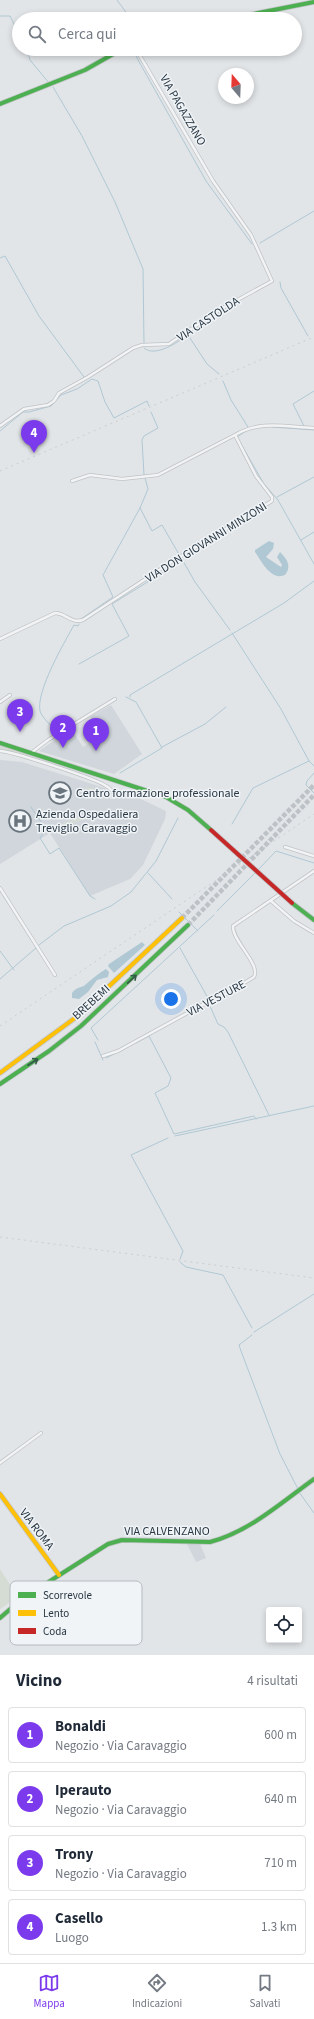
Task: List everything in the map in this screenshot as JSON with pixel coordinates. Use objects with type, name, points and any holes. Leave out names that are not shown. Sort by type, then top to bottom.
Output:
[{"type":"main road","points":[[263,12],[314,2]]},
{"type":"main road","points":[[0,104],[85,70],[110,56]]},
{"type":"main road","points":[[0,743],[34,752],[178,803],[191,811],[292,903],[314,920]]},
{"type":"main road","name":"BREBEMI","points":[[0,1074],[75,1018],[182,918]]},
{"type":"main road","name":"BREBEMI","points":[[0,1084],[49,1051],[81,1026],[188,926]]},
{"type":"main road","name":"VIA CALVENZANO","points":[[50,1581],[103,1546],[115,1541],[220,1540],[239,1531],[314,1479]]},
{"type":"main road","name":"VIA ROMA","points":[[0,1494],[59,1575]]},
{"type":"main road","name":"VIA CALVENZANO","points":[[0,1618],[10,1609]]},
{"type":"street","name":"VIA PAGAZZANO","points":[[140,56],[213,181]]},
{"type":"street","name":"VIA CASTOLDA","points":[[0,426],[24,409],[48,405],[54,401],[59,393],[88,378],[133,348],[142,345],[169,344],[221,309],[272,281],[251,236],[213,181]]},
{"type":"street","points":[[72,481],[90,475],[122,479],[158,475],[234,435],[249,428],[261,425],[314,428]]},
{"type":"street","name":"VIA DON GIOVANNI MINZONI","points":[[0,639],[55,613],[63,614],[73,621],[83,620],[173,561],[272,501],[272,497],[256,476],[234,435]]},
{"type":"street","points":[[0,702],[10,695]]},
{"type":"street","points":[[34,752],[43,743],[115,699]]},
{"type":"street","points":[[0,751],[91,779],[106,785],[112,792]]},
{"type":"street","points":[[285,847],[314,856]]},
{"type":"street","name":"VIA VESTURE","points":[[103,1056],[118,1051],[202,1005],[216,1000],[254,977],[255,969],[236,935],[233,926],[314,871]]},
{"type":"street","points":[[0,888],[55,975]]},
{"type":"street","points":[[271,901],[294,921],[314,933]]},
{"type":"street","points":[[0,1463],[41,1433]]},
{"type":"shaded area","points":[[111,705],[142,754],[114,774],[39,751],[71,729],[83,747],[101,736],[90,717]]},
{"type":"shaded area","points":[[0,746],[28,754],[27,757],[0,750]]},
{"type":"shaded area","points":[[0,760],[22,762],[105,788],[108,797],[111,799],[120,798],[126,792],[166,811],[165,819],[143,865],[130,879],[90,896],[50,833],[0,864]]},
{"type":"shaded area","points":[[87,787],[99,790],[97,797],[85,793]]},
{"type":"shaded area","points":[[91,813],[93,816],[52,831],[51,828]]},
{"type":"shaded area","points":[[187,1544],[200,1544],[206,1558],[196,1562]]},
{"type":"shaded area","points":[[0,1569],[10,1585],[10,1602],[0,1609]]},
{"type":"water","points":[[269,541],[274,543],[273,549],[266,557],[281,567],[282,565],[277,557],[280,552],[288,563],[288,569],[285,575],[275,575],[267,570],[255,552],[255,550]]},
{"type":"water","points":[[142,942],[145,945],[114,973],[108,966],[109,964]]},
{"type":"water","points":[[106,969],[109,972],[108,977],[97,980],[88,992],[79,999],[72,998],[72,993],[74,991],[84,986]]},
{"type":"waterway","points":[[117,0],[126,12]]},
{"type":"waterway","points":[[0,16],[10,16],[12,20]]},
{"type":"waterway","points":[[29,56],[30,60],[49,83]]},
{"type":"waterway","points":[[136,56],[206,181],[252,244]]},
{"type":"waterway","points":[[53,87],[82,136],[115,202],[143,269],[144,343]]},
{"type":"waterway","points":[[260,243],[314,211]]},
{"type":"waterway","points":[[0,258],[5,256],[39,316],[84,377]]},
{"type":"waterway","points":[[280,282],[281,288],[308,336]]},
{"type":"waterway","points":[[144,348],[149,351],[160,350],[173,345],[188,335],[207,364],[219,374]]},
{"type":"waterway","points":[[0,431],[23,412],[29,412],[51,406],[61,395],[77,389],[92,379],[98,381],[105,402],[114,418],[147,401],[149,406]]},
{"type":"waterway","points":[[223,381],[231,400],[248,427]]},
{"type":"waterway","points":[[304,426],[293,404],[314,391]]},
{"type":"waterway","points":[[144,475],[142,440],[144,436],[158,428],[151,412]]},
{"type":"waterway","points":[[272,427],[314,430]]},
{"type":"waterway","points":[[246,431],[237,437],[264,484],[278,500],[314,564]]},
{"type":"waterway","points":[[277,497],[314,477]]},
{"type":"waterway","points":[[145,478],[148,489],[140,508],[152,531],[162,525],[180,556]]},
{"type":"waterway","points":[[81,619],[113,597],[103,575],[140,508]]},
{"type":"waterway","points":[[301,540],[314,532]]},
{"type":"waterway","points":[[79,664],[129,636],[112,604],[183,560]]},
{"type":"waterway","points":[[183,561],[195,582],[230,630]]},
{"type":"waterway","points":[[130,697],[130,695],[284,603],[314,581]]},
{"type":"waterway","points":[[57,732],[41,714],[40,702],[42,692],[52,667],[74,625],[78,626],[79,624]]},
{"type":"waterway","points":[[232,633],[281,709],[309,761],[314,766]]},
{"type":"waterway","points":[[120,773],[162,748],[136,702],[126,697]]},
{"type":"waterway","points":[[162,747],[205,724],[226,707]]},
{"type":"waterway","points":[[232,824],[253,788],[309,761]]},
{"type":"waterway","points":[[314,773],[307,781],[306,785],[314,793]]},
{"type":"waterway","points":[[31,807],[46,829],[40,838],[50,854],[59,848],[90,896],[95,899]]},
{"type":"waterway","points":[[39,945],[64,926],[111,906],[131,892],[156,861],[178,818]]},
{"type":"waterway","points":[[257,871],[276,851],[314,863]]},
{"type":"waterway","points":[[148,873],[172,899]]},
{"type":"waterway","points":[[217,911],[255,873]]},
{"type":"waterway","name":"BREBEMI","points":[[179,912],[198,931]]},
{"type":"waterway","points":[[98,1040],[91,1028],[214,915]]},
{"type":"waterway","points":[[0,979],[36,948]]},
{"type":"waterway","points":[[180,948],[209,1000]]},
{"type":"waterway","points":[[0,951],[14,970]]},
{"type":"waterway","points":[[209,1004],[218,1024],[224,1027],[228,1032],[269,1115]]},
{"type":"waterway","points":[[136,1043],[149,1036],[171,1078],[168,1086],[155,1093],[174,1134],[254,1116],[256,1119]]},
{"type":"waterway","points":[[95,1042],[103,1060]]},
{"type":"waterway","points":[[106,1058],[124,1049]]},
{"type":"waterway","points":[[175,1136],[314,1106]]},
{"type":"waterway","points":[[168,1138],[131,1155],[183,1251],[180,1259]]},
{"type":"waterway","points":[[180,1262],[186,1267],[223,1275],[252,1328]]},
{"type":"waterway","points":[[254,1332],[314,1294]]},
{"type":"waterway","points":[[252,1335],[239,1345],[280,1454],[298,1489]]},
{"type":"waterway","points":[[299,1492],[314,1513]]},
{"type":"tunnel","points":[[182,918],[314,785]]},
{"type":"tunnel","points":[[188,925],[314,795]]},
{"type":"railway","points":[[0,471],[314,337]]},
{"type":"railway","points":[[0,1026],[314,814]]},
{"type":"railway","points":[[0,1237],[314,1278]]},
{"type":"traffic: fast","points":[[263,12],[314,2]]},
{"type":"traffic: fast","points":[[0,104],[85,70],[110,56]]},
{"type":"traffic: fast","points":[[0,743],[166,797],[188,810],[211,830]]},
{"type":"traffic: fast","points":[[292,903],[314,920]]},
{"type":"traffic: fast","points":[[0,1084],[49,1051],[81,1026],[188,925]]},
{"type":"traffic: fast","points":[[50,1581],[108,1544],[122,1540],[210,1542],[224,1537],[252,1524],[314,1479]]},
{"type":"traffic: fast","points":[[0,1618],[10,1609]]},
{"type":"traffic: slow","points":[[0,1073],[75,1018],[182,918]]},
{"type":"traffic: slow","points":[[0,1494],[59,1575]]},
{"type":"traffic: jam","points":[[211,830],[292,903]]},
{"type":"place","name":"Casello","points":[[34,453]]},
{"type":"place","name":"Trony","points":[[20,732]]},
{"type":"place","name":"Iperauto","points":[[63,748]]},
{"type":"place","name":"Bonaldi","points":[[96,751]]},
{"type":"place","name":"Centro formazione professionale","points":[[60,793]]},
{"type":"place","name":"Azienda Ospedaliera Treviglio Caravaggio","points":[[20,821]]}]
